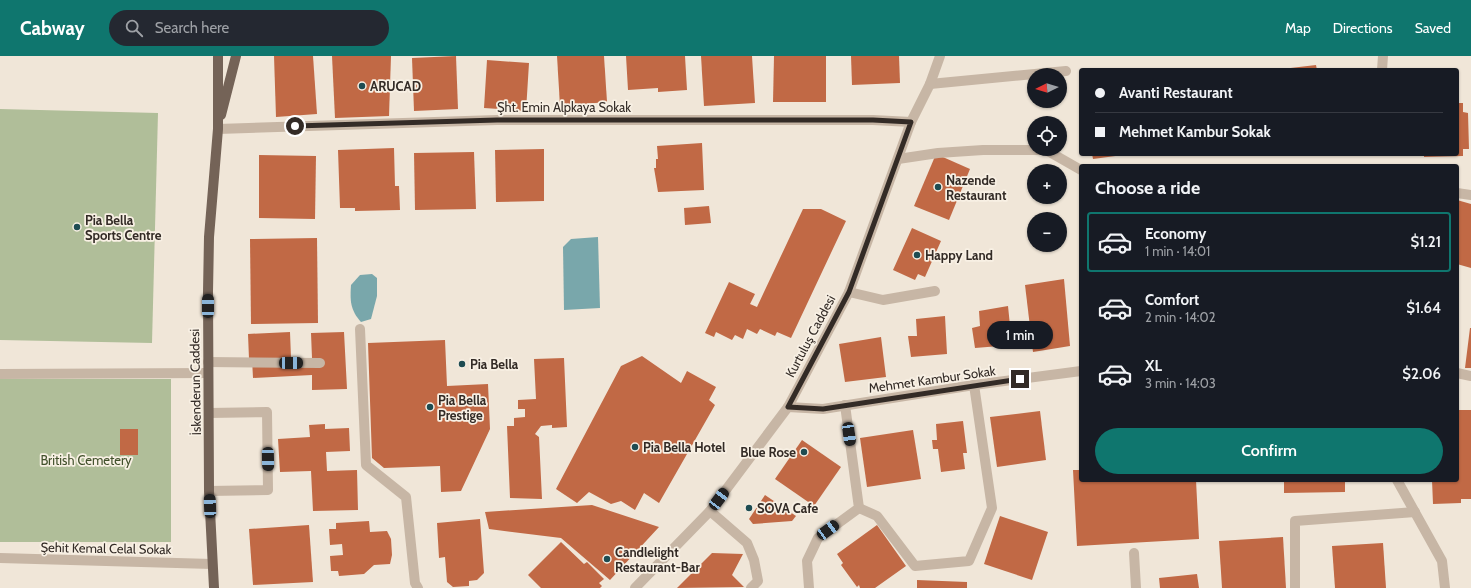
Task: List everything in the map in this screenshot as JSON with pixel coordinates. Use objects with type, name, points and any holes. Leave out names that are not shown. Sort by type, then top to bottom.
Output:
[{"type":"main road","points":[[218,56],[218,129]]},
{"type":"main road","points":[[218,129],[237,57]]},
{"type":"main road","name":"İskenderun Caddesi","points":[[214,588],[209,491],[209,237],[218,129]]},
{"type":"street","name":"Kurtuluş Caddesi","points":[[635,588],[710,511],[788,407],[849,292],[911,122],[930,84],[940,56]]},
{"type":"street","points":[[1382,68],[1383,56]]},
{"type":"street","points":[[930,84],[1027,75]]},
{"type":"street","name":"Şht. Emin Alpkaya Sokak","points":[[218,129],[497,120],[873,120],[911,122]]},
{"type":"street","points":[[898,159],[938,153],[983,150],[1046,150],[1079,169]]},
{"type":"street","points":[[1459,193],[1471,195]]},
{"type":"street","points":[[849,292],[883,300],[934,291]]},
{"type":"street","points":[[360,329],[366,465],[406,497],[416,583],[418,588]]},
{"type":"street","points":[[208,362],[320,363]]},
{"type":"street","name":"Mehmet Kambur Sokak","points":[[788,407],[823,409],[974,385],[1079,371]]},
{"type":"street","points":[[0,374],[208,373]]},
{"type":"street","points":[[1459,373],[1471,376]]},
{"type":"street","points":[[859,508],[877,516],[915,566],[969,561],[992,508],[974,385]]},
{"type":"street","points":[[846,405],[859,508]]},
{"type":"street","points":[[209,413],[267,412],[268,490],[209,491]]},
{"type":"street","points":[[1398,482],[1442,561],[1445,588]]},
{"type":"street","points":[[809,588],[807,561],[818,538],[859,508]]},
{"type":"street","points":[[710,511],[747,543],[754,560],[758,581],[752,588]]},
{"type":"street","points":[[1296,588],[1295,521],[1415,512]]},
{"type":"street","points":[[1134,553],[1136,588]]},
{"type":"street","name":"Şehit Kemal Celal Sokak","points":[[0,558],[212,564]]},
{"type":"green space","name":"Pia Bella Sports Centre","points":[[0,109],[158,113],[152,343],[0,340]]},
{"type":"green space","name":"British Cemetery","points":[[0,379],[171,379],[171,542],[0,542]]},
{"type":"water","points":[[598,237],[600,308],[564,310],[563,247],[571,239]]},
{"type":"water","points":[[372,274],[377,278],[377,296],[371,319],[361,322],[357,318],[353,309],[351,285],[360,275]]},
{"type":"building","points":[[274,56],[313,56],[317,114],[276,117]]},
{"type":"building","name":"ARUCAD","points":[[332,56],[391,56],[389,116],[335,118]]},
{"type":"building","points":[[456,56],[458,109],[414,111],[412,58]]},
{"type":"building","points":[[557,56],[604,56],[607,102],[560,106]]},
{"type":"building","points":[[626,56],[685,56],[687,90],[658,92],[658,88],[628,90]]},
{"type":"building","points":[[701,56],[752,56],[755,103],[704,106]]},
{"type":"building","points":[[774,56],[826,56],[826,102],[773,102]]},
{"type":"building","points":[[851,56],[899,56],[900,83],[852,85]]},
{"type":"building","points":[[487,60],[529,63],[526,111],[484,108]]},
{"type":"building","points":[[1316,65],[1317,68],[1290,68]]},
{"type":"building","points":[[1459,103],[1463,103],[1463,112],[1468,113],[1469,149],[1463,149],[1463,156],[1424,157],[1459,156]]},
{"type":"building","points":[[702,143],[704,190],[658,192],[654,168],[656,168],[656,159],[658,159],[657,146]]},
{"type":"building","points":[[394,148],[395,186],[399,186],[400,210],[355,211],[355,208],[340,208],[338,150]]},
{"type":"building","points":[[544,149],[544,201],[496,202],[495,150]]},
{"type":"building","points":[[474,152],[476,209],[415,210],[414,153]]},
{"type":"building","points":[[936,154],[970,169],[949,220],[914,206]]},
{"type":"building","points":[[259,155],[316,156],[315,219],[259,218]]},
{"type":"building","points":[[1092,156],[1116,156],[1093,159]]},
{"type":"building","points":[[1459,201],[1471,204],[1471,268],[1459,265]]},
{"type":"building","points":[[709,206],[711,223],[685,225],[684,208]]},
{"type":"building","points":[[803,209],[821,209],[846,221],[791,338],[777,332],[775,336],[760,329],[757,334],[747,329],[743,339],[735,335],[732,340],[716,332],[714,337],[705,333],[729,282],[755,294],[750,304],[757,307]]},
{"type":"building","name":"Happy Land","points":[[912,228],[941,241],[925,277],[918,274],[915,280],[893,270]]},
{"type":"building","points":[[317,238],[318,323],[251,324],[250,239]]},
{"type":"building","points":[[1064,279],[1070,346],[1033,352],[1025,285]]},
{"type":"building","points":[[1008,306],[1012,345],[975,348],[972,328],[980,326],[979,311]]},
{"type":"building","points":[[945,316],[947,354],[911,357],[908,336],[917,336],[916,319]]},
{"type":"building","points":[[1470,328],[1471,368],[1465,368]]},
{"type":"building","points":[[290,332],[291,358],[312,358],[311,333],[344,332],[347,389],[312,390],[312,375],[253,378],[252,359],[249,359],[248,334]]},
{"type":"building","points":[[881,337],[886,377],[845,382],[839,344]]},
{"type":"building","name":"Pia Bella Prestige","points":[[445,340],[447,386],[488,384],[490,429],[461,491],[441,492],[440,466],[384,468],[372,458],[368,343]]},
{"type":"building","name":"Pia Bella Hotel","points":[[642,356],[681,383],[687,371],[716,387],[709,400],[715,405],[659,503],[644,493],[635,510],[621,501],[611,504],[589,492],[577,503],[556,489],[621,366]]},
{"type":"building","points":[[564,358],[567,427],[552,428],[552,425],[541,426],[535,434],[539,437],[542,499],[510,498],[507,426],[514,426],[514,418],[525,417],[525,409],[518,409],[518,400],[536,399],[534,359]]},
{"type":"building","points":[[1459,410],[1471,410],[1471,499],[1461,499],[1461,503],[1433,504],[1432,482],[1459,482]]},
{"type":"building","points":[[1040,411],[1046,460],[997,467],[990,417]]},
{"type":"building","points":[[963,421],[967,453],[963,453],[965,469],[941,472],[938,449],[933,449],[932,440],[937,440],[936,424]]},
{"type":"building","points":[[325,424],[325,429],[349,428],[350,451],[326,452],[327,471],[357,470],[358,510],[313,511],[311,471],[280,472],[278,439],[310,437],[309,425]]},
{"type":"building","points":[[120,429],[138,429],[138,455],[120,455]]},
{"type":"building","points":[[913,430],[921,479],[867,487],[860,438]]},
{"type":"building","points":[[802,440],[841,467],[814,506],[775,479]]},
{"type":"building","points":[[1073,470],[1079,470],[1079,482],[1196,482],[1199,539],[1077,546]]},
{"type":"building","points":[[1284,482],[1345,482],[1345,492],[1284,493]]},
{"type":"building","points":[[765,495],[796,516],[792,521],[753,524],[749,519]]},
{"type":"building","name":"Candlelight Restaurant-Bar","points":[[592,505],[659,527],[610,580],[561,538],[489,529],[485,512]]},
{"type":"building","points":[[1000,516],[1048,532],[1032,580],[984,564]]},
{"type":"building","points":[[480,519],[484,573],[477,580],[469,581],[469,586],[453,587],[447,582],[445,557],[439,558],[437,523]]},
{"type":"building","points":[[369,521],[370,532],[387,531],[391,539],[392,555],[390,564],[374,565],[364,574],[339,576],[338,571],[331,571],[330,556],[343,555],[342,544],[330,545],[329,529],[336,529],[336,523]]},
{"type":"building","points":[[309,525],[313,582],[253,585],[249,529]]},
{"type":"building","points":[[877,525],[906,566],[875,588],[860,588],[859,585],[857,587],[841,565],[843,563],[837,554]]},
{"type":"building","points":[[1283,537],[1286,588],[1222,588],[1219,541]]},
{"type":"building","points":[[561,542],[584,564],[587,562],[604,579],[599,583],[602,586],[600,588],[541,588],[528,575]]},
{"type":"building","points":[[1383,543],[1386,588],[1335,588],[1332,546]]},
{"type":"building","points":[[712,553],[743,554],[732,575],[744,587],[677,588]]},
{"type":"building","points":[[1197,574],[1199,588],[1160,588],[1159,578]]},
{"type":"building","points":[[917,580],[967,582],[967,588],[917,588]]},
{"type":"place","name":"ARUCAD","points":[[362,86]]},
{"type":"place","name":"Nazende Restaurant","points":[[938,187]]},
{"type":"place","name":"Pia Bella Sports Centre","points":[[77,227]]},
{"type":"place","name":"Happy Land","points":[[917,255]]},
{"type":"place","name":"Pia Bella","points":[[462,364]]},
{"type":"place","name":"Pia Bella Prestige","points":[[430,407]]},
{"type":"place","name":"Pia Bella Hotel","points":[[635,447]]},
{"type":"place","name":"Blue Rose","points":[[804,452]]},
{"type":"place","name":"SOVA Cafe","points":[[749,508]]},
{"type":"place","name":"Candlelight Restaurant-Bar","points":[[607,559]]},
{"type":"route","points":[[295,126],[497,120],[873,120],[911,122],[849,292],[788,407],[823,409],[1020,379]]}]
